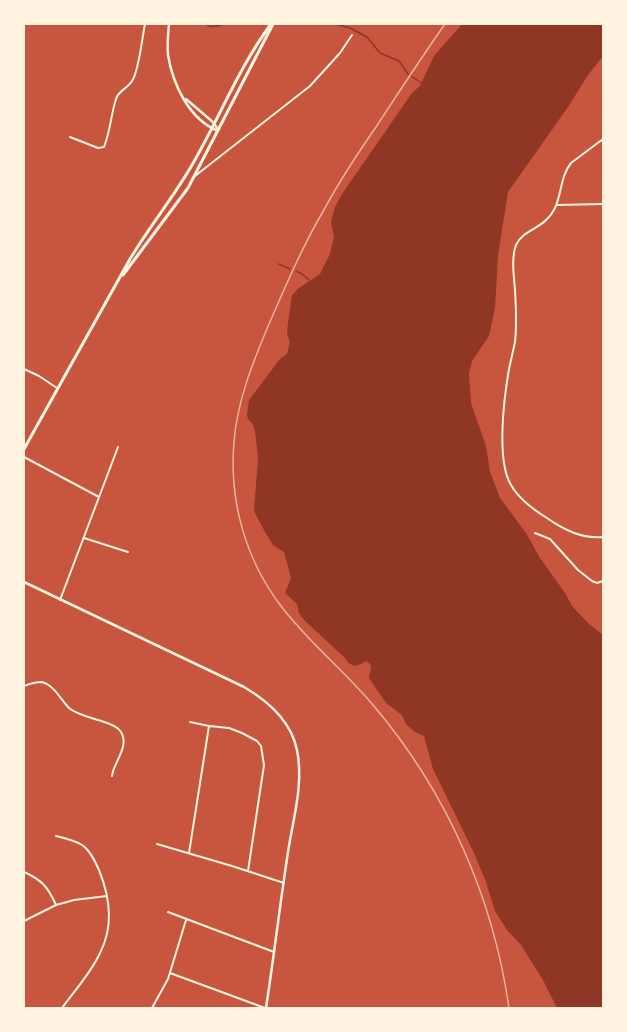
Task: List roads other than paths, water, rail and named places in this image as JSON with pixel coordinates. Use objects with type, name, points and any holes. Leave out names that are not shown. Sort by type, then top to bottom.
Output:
[{"type":"main road","points":[[24,449],[138,244],[182,183],[253,51],[272,24]]},
{"type":"main road","points":[[118,281],[179,202],[218,131],[272,24]]},
{"type":"street","points":[[70,136],[98,148],[104,147],[113,115],[116,97],[123,89],[132,83],[136,73],[145,24]]},
{"type":"street","points":[[169,24],[168,53],[172,71],[181,93],[194,115],[204,124],[218,131]]},
{"type":"street","points":[[194,176],[310,86],[340,53],[352,35]]},
{"type":"street","points":[[181,93],[191,105],[214,124],[218,131]]},
{"type":"street","points":[[603,139],[571,163],[567,168],[557,205],[549,218],[520,238],[516,246],[513,262],[515,292],[515,342],[505,397],[503,429],[506,472],[512,485],[523,499],[539,513],[558,526],[575,534],[593,538],[603,537]]},
{"type":"street","points":[[557,205],[603,204]]},
{"type":"street","points":[[24,369],[39,376],[57,388]]},
{"type":"street","points":[[60,600],[118,447]]},
{"type":"street","points":[[24,457],[99,497]]},
{"type":"street","points":[[535,533],[550,539],[578,570],[592,581],[597,583],[603,581]]},
{"type":"street","points":[[84,538],[128,552]]},
{"type":"street","points":[[24,582],[223,676],[260,697],[273,708],[289,729],[297,750],[299,778],[297,802],[265,1008],[170,973]]},
{"type":"street","points":[[24,686],[42,682],[49,686],[70,709],[87,718],[114,726],[121,732],[124,744],[112,776]]},
{"type":"street","points":[[190,722],[229,728],[257,741],[261,746],[264,765],[248,871]]},
{"type":"street","points":[[189,853],[209,726]]},
{"type":"street","points":[[56,836],[82,845],[88,850],[95,862],[107,896],[109,916],[107,934],[100,953],[89,973],[62,1008]]},
{"type":"street","points":[[157,844],[284,883]]},
{"type":"street","points":[[24,872],[43,883],[51,893],[56,905]]},
{"type":"street","points":[[24,920],[56,905],[74,900],[107,896]]},
{"type":"street","points":[[168,912],[274,952]]},
{"type":"street","points":[[152,1008],[170,973],[186,920]]},
{"type":"waterway","points":[[205,24],[214,27],[223,24]]},
{"type":"waterway","points":[[335,24],[350,28],[367,37],[380,53],[399,61],[408,74],[423,84]]},
{"type":"waterway","points":[[279,264],[290,269]]},
{"type":"waterway","points":[[296,271],[309,280]]},
{"type":"railway","points":[[445,24],[343,177],[309,236],[288,280],[257,353],[238,412],[234,442],[234,485],[242,528],[249,549],[268,588],[303,632],[373,705],[399,738],[423,773],[444,809],[478,886],[502,966],[509,1008]]}]
